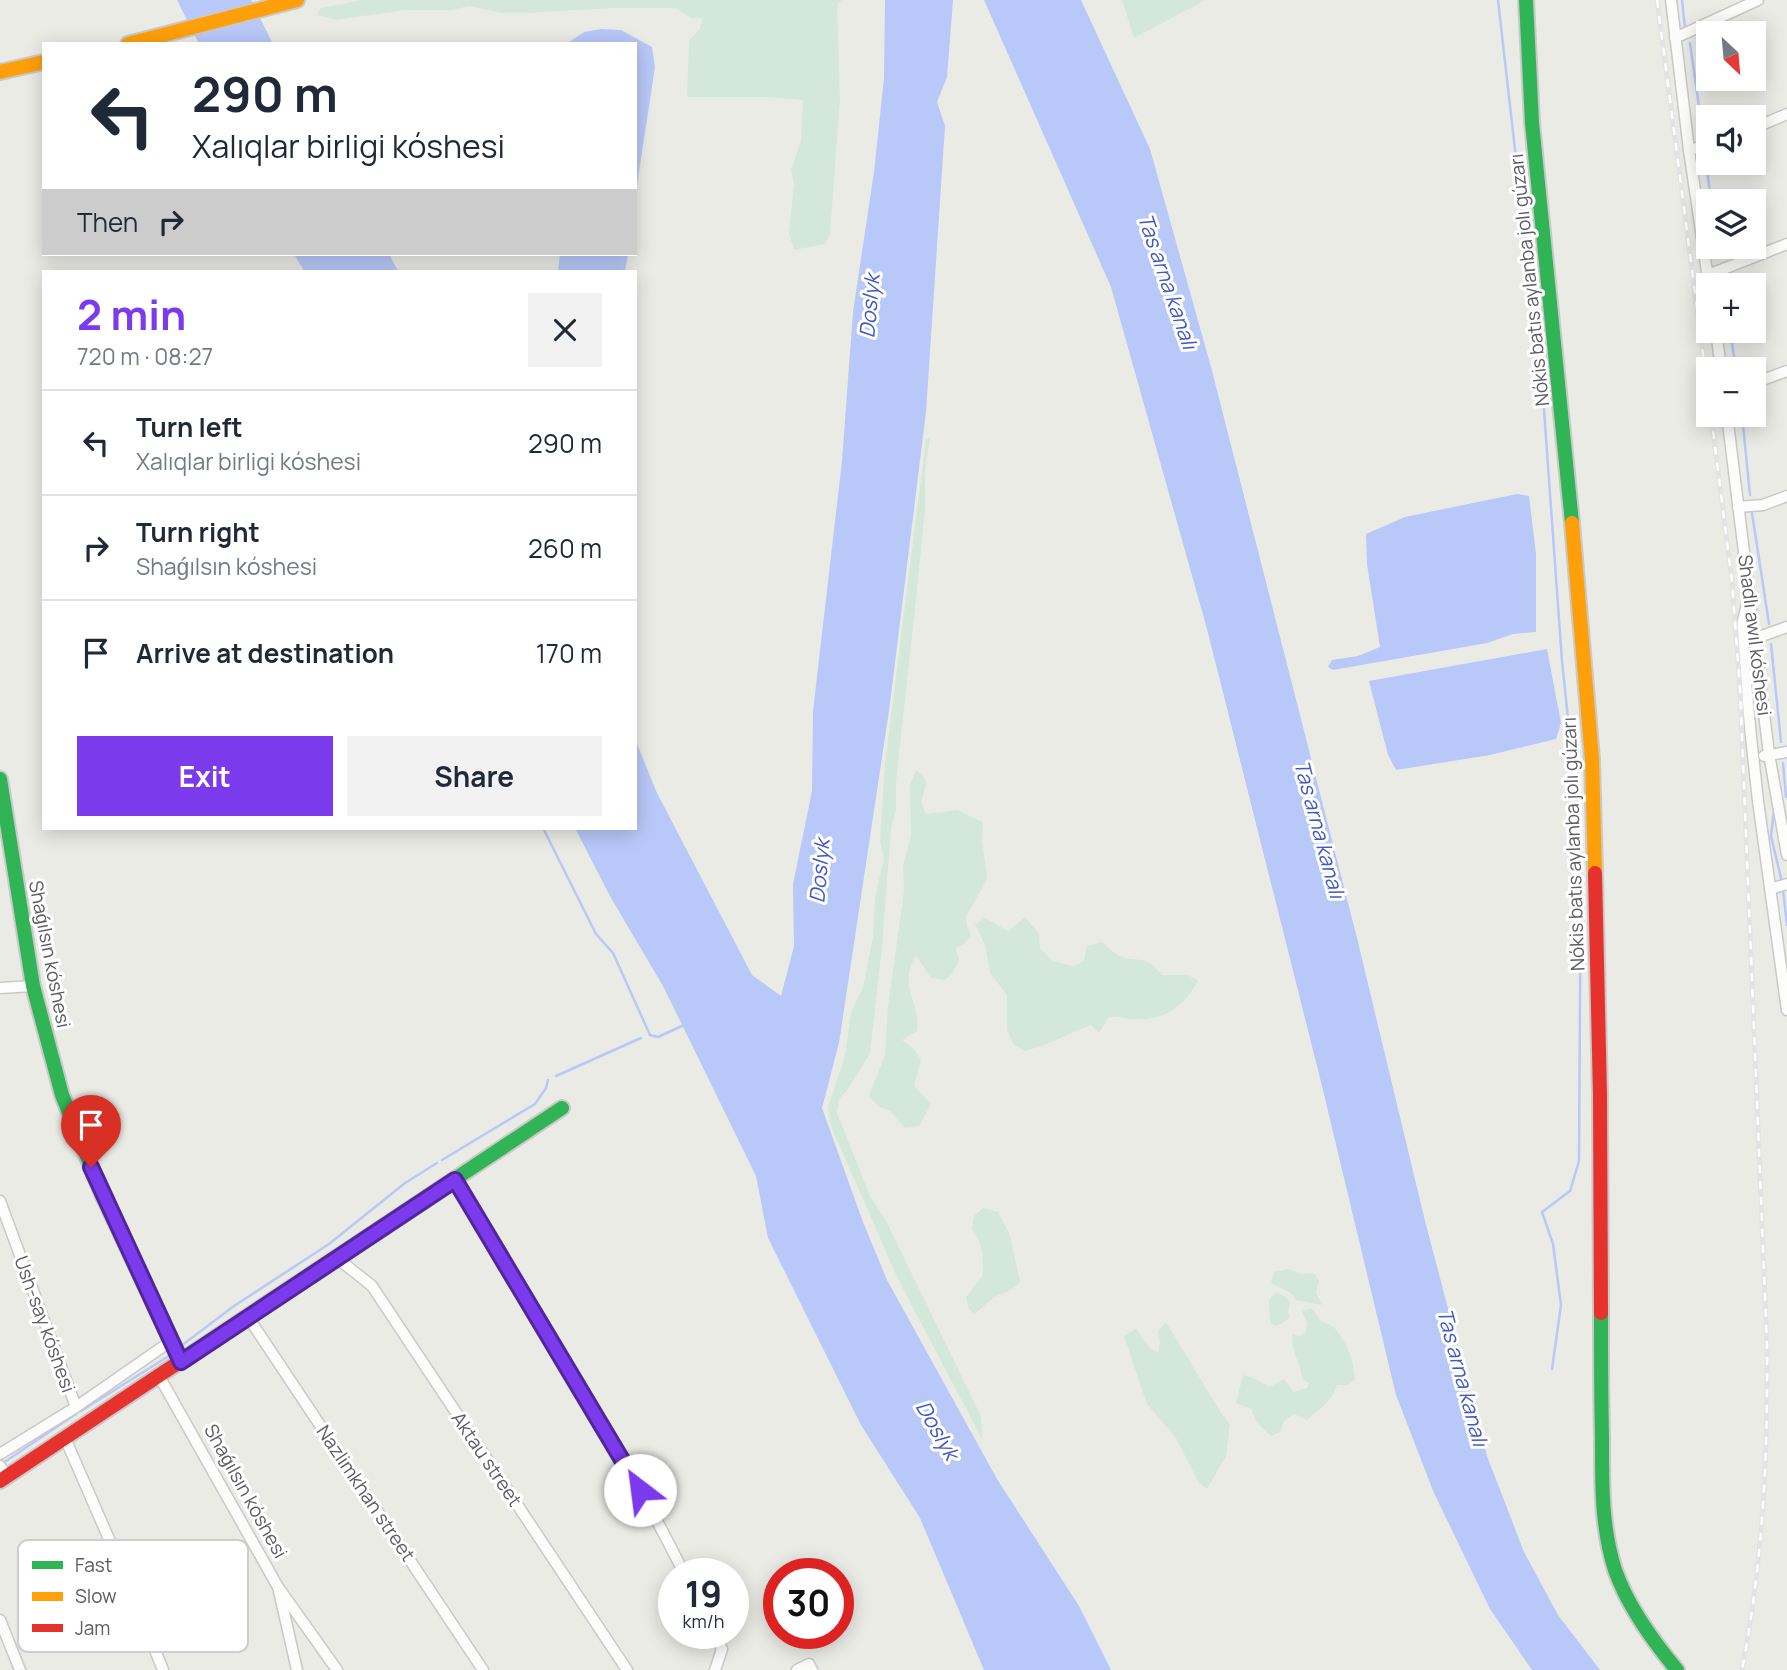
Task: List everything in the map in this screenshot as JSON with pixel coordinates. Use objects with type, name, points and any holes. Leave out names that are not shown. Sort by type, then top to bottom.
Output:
[{"type":"main road","points":[[137,42],[298,0]]},
{"type":"main road","name":"Nókis batıs aylanba jolı gúzarı","points":[[1526,0],[1532,123],[1571,508],[1592,759],[1600,1096],[1602,1507],[1612,1557],[1625,1591],[1640,1618],[1677,1670]]},
{"type":"main road","points":[[0,72],[42,62]]},
{"type":"main road","name":"Shaǵılsın kóshesi","points":[[0,779],[33,986],[62,1095],[101,1191],[181,1362]]},
{"type":"main road","points":[[2,1474],[65,1438],[562,1108]]},
{"type":"street","points":[[1671,0],[1689,150],[1708,273]]},
{"type":"street","points":[[1675,38],[1758,0]]},
{"type":"street","points":[[1766,123],[1787,114]]},
{"type":"street","points":[[1689,150],[1696,148]]},
{"type":"street","points":[[1724,273],[1787,244]]},
{"type":"street","points":[[1766,379],[1787,371]]},
{"type":"street","name":"Shadlı awıl kóshesi","points":[[1728,427],[1769,754],[1787,855]]},
{"type":"street","points":[[1738,507],[1763,505],[1787,496]]},
{"type":"street","points":[[1749,593],[1741,629],[1754,760],[1787,1010]]},
{"type":"street","points":[[1756,638],[1787,627]]},
{"type":"street","points":[[1754,760],[1769,754],[1787,752]]},
{"type":"street","points":[[1770,889],[1787,884]]},
{"type":"street","points":[[0,988],[33,986]]},
{"type":"street","points":[[455,1180],[654,1514],[676,1558]]},
{"type":"street","name":"Ush-say kóshesi","points":[[0,1201],[76,1407]]},
{"type":"street","name":"Aktau street","points":[[337,1258],[372,1286],[627,1670]]},
{"type":"street","name":"Nazlimkhan street","points":[[248,1317],[484,1670]]},
{"type":"street","points":[[0,1454],[76,1407],[171,1341]]},
{"type":"street","name":"Shaǵılsın kóshesi","points":[[159,1376],[278,1587],[337,1670]]},
{"type":"street","points":[[65,1438],[109,1540]]},
{"type":"street","name":"Shaǵılsın kóshesi","points":[[278,1587],[297,1670]]},
{"type":"street","points":[[0,1620],[20,1670]]},
{"type":"street","points":[[715,1670],[722,1649]]},
{"type":"street","points":[[156,1652],[163,1670]]},
{"type":"street","points":[[797,1670],[811,1667]]},
{"type":"green space","points":[[362,0],[842,0],[837,4],[840,99],[830,234],[825,244],[794,250],[789,234],[794,183],[791,170],[801,141],[803,100],[769,97],[687,97],[689,40],[700,29],[702,18],[691,18],[676,8],[502,13],[469,6],[452,10],[405,10],[336,20],[317,15],[321,8]]},
{"type":"green space","points":[[1122,0],[1205,0],[1134,38]]},
{"type":"green space","points":[[930,438],[896,782],[896,810],[891,829],[870,1053],[839,1099],[837,1113],[870,1196],[885,1219],[981,1416],[982,1439],[898,1279],[831,1126],[828,1107],[845,1056],[851,1012],[863,988],[873,937],[875,897],[884,859],[880,841],[885,764],[926,439]]},
{"type":"green space","points":[[916,770],[926,781],[922,802],[926,814],[957,810],[983,822],[982,840],[987,879],[966,917],[971,936],[956,948],[959,960],[952,974],[944,980],[931,978],[916,955],[911,967],[909,986],[916,1011],[917,1031],[902,1040],[913,1048],[921,1060],[914,1086],[931,1104],[919,1126],[905,1128],[890,1111],[878,1106],[869,1096],[885,1055],[888,1006],[904,891],[903,865],[911,835],[910,785]]},
{"type":"green space","points":[[1025,917],[1039,934],[1040,948],[1053,961],[1073,966],[1084,961],[1087,946],[1102,942],[1114,953],[1149,963],[1162,975],[1187,975],[1198,980],[1179,1005],[1162,1015],[1142,1019],[1109,1017],[1099,1033],[1091,1025],[1025,1051],[1014,1045],[1007,1030],[1007,995],[990,973],[985,945],[975,924],[985,918],[1008,931]]},
{"type":"green space","points":[[983,1208],[998,1212],[1010,1235],[1020,1282],[974,1314],[969,1309],[966,1297],[983,1275],[980,1245],[972,1229],[974,1216]]},
{"type":"green space","points":[[1288,1269],[1302,1274],[1314,1273],[1319,1281],[1316,1292],[1322,1305],[1296,1300],[1291,1293],[1271,1283],[1274,1272]]},
{"type":"green space","points":[[1276,1292],[1287,1297],[1290,1303],[1290,1318],[1277,1326],[1270,1323],[1269,1300]]},
{"type":"green space","points":[[1311,1308],[1321,1321],[1334,1327],[1346,1344],[1355,1379],[1348,1385],[1337,1385],[1328,1401],[1307,1420],[1294,1414],[1284,1421],[1280,1432],[1271,1436],[1257,1423],[1251,1409],[1236,1403],[1243,1375],[1269,1387],[1284,1379],[1294,1392],[1307,1388],[1309,1383],[1302,1379],[1292,1334],[1299,1336],[1305,1333],[1307,1323],[1302,1311]]},
{"type":"green space","points":[[1166,1322],[1230,1424],[1226,1456],[1207,1489],[1199,1483],[1176,1438],[1147,1404],[1124,1336],[1136,1329],[1150,1348],[1158,1353],[1158,1331]]},
{"type":"water","points":[[177,0],[251,0],[272,42],[198,42]]},
{"type":"water","name":"Doslyk","points":[[885,0],[953,0],[947,77],[937,102],[945,126],[926,412],[889,711],[839,1043],[822,1108],[887,1280],[997,1479],[1079,1606],[1111,1670],[984,1670],[920,1518],[861,1425],[768,1238],[756,1176],[663,986],[611,898],[576,830],[637,830],[637,744],[657,793],[752,975],[781,996],[794,946],[793,884],[812,791],[813,711],[842,461],[853,312],[874,172],[884,78]]},
{"type":"water","name":"Tas arna kanalı","points":[[984,0],[1081,0],[1150,149],[1211,367],[1357,938],[1425,1221],[1487,1456],[1524,1552],[1558,1615],[1600,1670],[1532,1670],[1490,1609],[1434,1493],[1396,1395],[1322,1086],[1207,629],[1111,287]]},
{"type":"water","points":[[621,30],[652,47],[655,67],[637,185],[637,42],[569,42],[584,32]]},
{"type":"water","points":[[295,256],[390,256],[397,270],[303,270]]},
{"type":"water","points":[[560,256],[628,256],[625,270],[558,270]]},
{"type":"water","points":[[1517,494],[1529,496],[1536,554],[1536,632],[1513,634],[1487,643],[1333,670],[1328,667],[1332,660],[1358,656],[1380,647],[1367,564],[1366,534],[1405,517]]},
{"type":"water","points":[[1547,649],[1561,723],[1556,739],[1490,755],[1396,770],[1388,755],[1369,681]]},
{"type":"waterway","points":[[1498,0],[1543,396],[1562,661],[1581,844],[1579,1161],[1570,1191],[1542,1212],[1553,1244],[1561,1305],[1552,1369]]},
{"type":"waterway","points":[[1682,0],[1685,28]]},
{"type":"waterway","points":[[1690,43],[1699,105]]},
{"type":"waterway","points":[[1708,175],[1710,189]]},
{"type":"waterway","points":[[1732,343],[1734,357]]},
{"type":"waterway","points":[[1743,427],[1750,495]]},
{"type":"waterway","points":[[1752,513],[1769,624]]},
{"type":"waterway","points":[[1771,644],[1781,742]]},
{"type":"waterway","points":[[1783,763],[1786,797]]},
{"type":"waterway","points":[[1774,810],[1771,836],[1781,878]]},
{"type":"waterway","points":[[544,830],[596,934],[613,953],[650,1035],[658,1037],[684,1025]]},
{"type":"waterway","points":[[1783,890],[1787,925]]},
{"type":"waterway","points":[[556,1076],[641,1038]]},
{"type":"waterway","points":[[442,1160],[535,1104],[548,1080]]},
{"type":"waterway","points":[[181,1346],[234,1306],[329,1244],[405,1183],[437,1163]]},
{"type":"waterway","points":[[81,1411],[169,1356]]},
{"type":"waterway","points":[[3,1463],[76,1414]]},
{"type":"railway","points":[[1657,0],[1703,357]]},
{"type":"railway","points":[[1713,427],[1732,582],[1740,689],[1767,1345],[1763,1508],[1755,1589],[1742,1670]]},
{"type":"traffic: fast","points":[[1526,0],[1532,123],[1572,523]]},
{"type":"traffic: fast","points":[[0,779],[33,986],[62,1095],[104,1198]]},
{"type":"traffic: fast","points":[[455,1179],[562,1108]]},
{"type":"traffic: fast","points":[[1601,1313],[1602,1487],[1610,1553],[1620,1584],[1634,1610],[1677,1670]]},
{"type":"traffic: slow","points":[[136,42],[297,0]]},
{"type":"traffic: slow","points":[[0,72],[42,62]]},
{"type":"traffic: slow","points":[[1572,523],[1592,759],[1595,873]]},
{"type":"traffic: jam","points":[[1595,873],[1601,1313]]},
{"type":"traffic: jam","points":[[0,1481],[455,1179]]},
{"type":"traffic: jam","points":[[104,1198],[181,1361]]},
{"type":"route","points":[[91,1167],[181,1362],[455,1180],[640,1490]]}]
